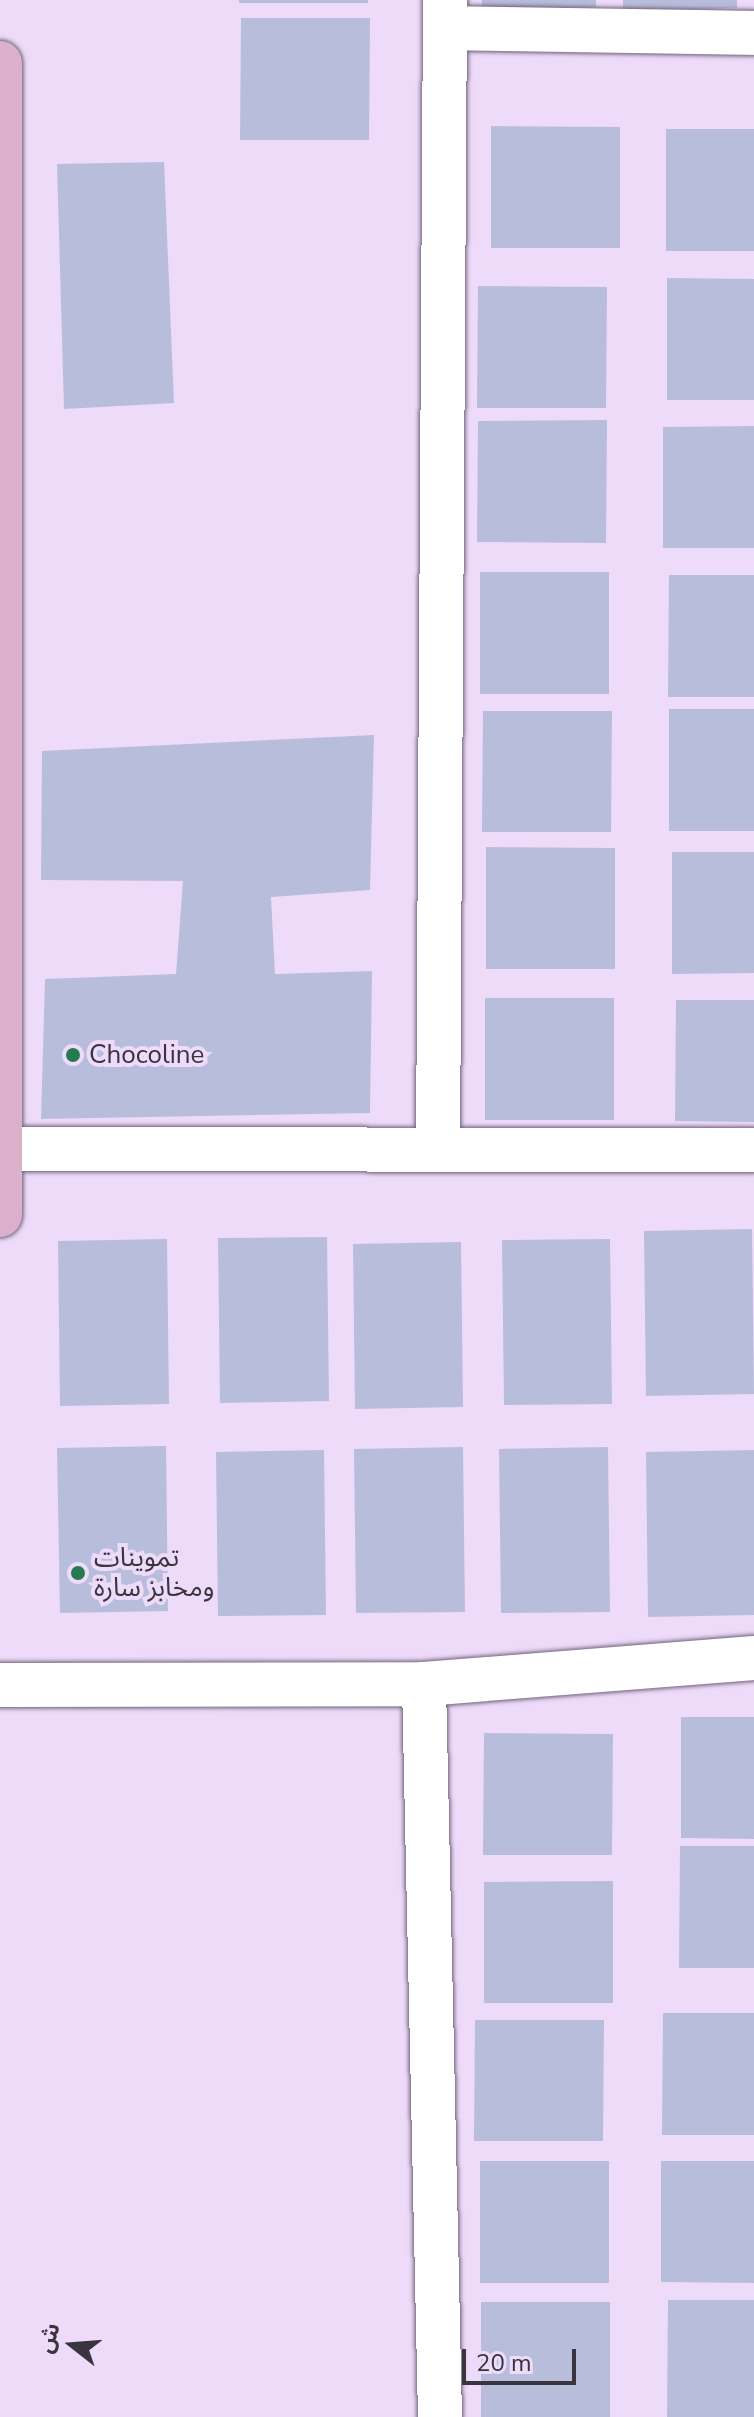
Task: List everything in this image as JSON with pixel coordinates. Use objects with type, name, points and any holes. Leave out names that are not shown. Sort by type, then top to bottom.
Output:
[{"type":"main road","points":[[0,63],[0,1215]]},
{"type":"street","points":[[438,1149],[445,14],[754,33]]},
{"type":"street","points":[[1,1149],[754,1150]]},
{"type":"street","points":[[0,1685],[424,1684],[754,1658]]},
{"type":"street","points":[[424,1684],[440,2417]]},
{"type":"building","points":[[239,0],[368,0],[368,3],[239,3]]},
{"type":"building","points":[[482,0],[596,0],[596,7],[482,11]]},
{"type":"building","points":[[623,0],[737,0],[737,8],[623,11]]},
{"type":"building","points":[[241,18],[370,18],[369,140],[240,140]]},
{"type":"building","points":[[491,126],[620,127],[620,248],[491,248]]},
{"type":"building","points":[[666,129],[754,129],[754,251],[666,251]]},
{"type":"building","points":[[164,162],[174,403],[64,409],[57,164]]},
{"type":"building","points":[[667,278],[754,279],[754,400],[667,400]]},
{"type":"building","points":[[478,286],[607,287],[606,408],[477,408]]},
{"type":"building","points":[[607,420],[606,543],[477,542],[478,421]]},
{"type":"building","points":[[754,426],[754,548],[663,548],[663,427]]},
{"type":"building","points":[[480,572],[609,572],[609,694],[480,694]]},
{"type":"building","points":[[669,575],[754,575],[754,697],[668,697]]},
{"type":"building","points":[[669,709],[754,709],[754,831],[669,831]]},
{"type":"building","points":[[483,711],[612,711],[611,832],[482,832]]},
{"type":"building","points":[[374,735],[370,890],[271,897],[275,974],[372,971],[370,1113],[41,1119],[45,979],[176,974],[183,881],[41,880],[42,751]]},
{"type":"building","points":[[486,847],[615,848],[615,969],[486,969]]},
{"type":"building","points":[[672,852],[754,852],[754,973],[672,974]]},
{"type":"building","points":[[485,998],[614,998],[614,1120],[485,1120]]},
{"type":"building","points":[[676,1000],[754,1000],[754,1122],[675,1121]]},
{"type":"building","points":[[752,1229],[754,1394],[646,1396],[644,1231]]},
{"type":"building","points":[[327,1237],[329,1401],[220,1403],[218,1238]]},
{"type":"building","points":[[167,1239],[169,1404],[60,1406],[58,1241]]},
{"type":"building","points":[[610,1239],[612,1404],[504,1405],[502,1240]]},
{"type":"building","points":[[461,1242],[463,1407],[355,1409],[353,1244]]},
{"type":"building","points":[[166,1446],[168,1611],[60,1613],[57,1448]]},
{"type":"building","points":[[463,1447],[465,1612],[356,1613],[354,1449]]},
{"type":"building","points":[[608,1447],[610,1612],[501,1613],[499,1449]]},
{"type":"building","points":[[324,1450],[326,1615],[218,1616],[216,1452]]},
{"type":"building","points":[[754,1450],[754,1615],[648,1617],[646,1452]]},
{"type":"building","points":[[681,1717],[754,1717],[754,1839],[681,1838]]},
{"type":"building","points":[[484,1733],[613,1734],[612,1855],[483,1855]]},
{"type":"building","points":[[680,1846],[754,1846],[754,1968],[679,1968]]},
{"type":"building","points":[[613,1881],[613,2003],[484,2003],[484,1882]]},
{"type":"building","points":[[663,2013],[754,2013],[754,2135],[662,2135]]},
{"type":"building","points":[[475,2020],[604,2020],[603,2141],[474,2141]]},
{"type":"building","points":[[480,2161],[609,2161],[609,2283],[480,2283]]},
{"type":"building","points":[[661,2161],[754,2161],[754,2283],[661,2282]]},
{"type":"building","points":[[668,2300],[754,2300],[754,2417],[667,2417]]},
{"type":"building","points":[[481,2302],[610,2302],[610,2417],[481,2417]]},
{"type":"place","name":"Chocoline","points":[[73,1055]]},
{"type":"place","name":"تموينات ومخابز سارة","points":[[78,1573]]}]
